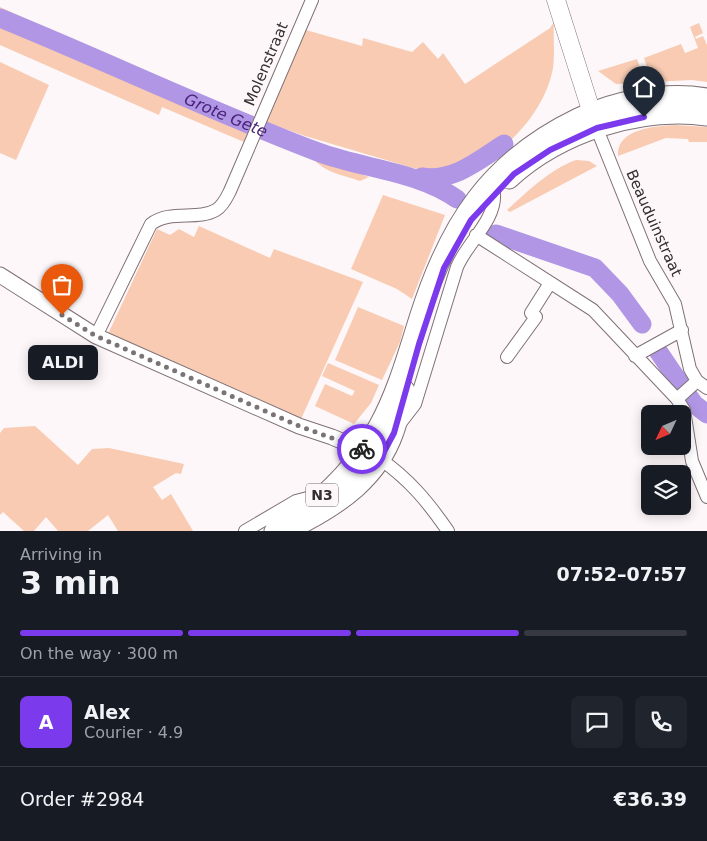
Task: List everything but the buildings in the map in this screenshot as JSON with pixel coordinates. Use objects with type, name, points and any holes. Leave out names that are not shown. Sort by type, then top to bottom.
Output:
[{"type":"main road","points":[[556,0],[564,21],[570,50],[594,120]]},
{"type":"main road","points":[[594,120],[651,97],[678,95],[707,98]]},
{"type":"main road","points":[[594,120],[658,115],[707,116]]},
{"type":"main road","name":"N3","points":[[284,531],[347,471],[372,454],[395,430],[419,344],[444,268],[463,230],[494,194],[526,164],[563,143],[594,120]]},
{"type":"main road","name":"N3","points":[[284,531],[347,497],[365,480],[372,454],[439,262],[471,203],[485,185],[526,148],[556,129],[594,120]]},
{"type":"street","name":"Molenstraat","points":[[96,336],[151,224],[160,217],[216,210],[230,191],[312,0]]},
{"type":"street","name":"Beauduinstraat","points":[[594,120],[650,261],[675,304],[690,369],[691,390],[684,410],[692,461],[707,497]]},
{"type":"street","points":[[395,430],[415,404],[454,276],[465,250],[493,210],[494,194]]},
{"type":"street","points":[[476,235],[593,310],[610,326],[635,356],[691,390]]},
{"type":"street","points":[[0,275],[96,336],[299,426],[372,454],[400,473],[419,491],[448,531]]},
{"type":"street","points":[[508,357],[536,317],[531,313],[550,283]]},
{"type":"street","points":[[635,356],[682,330]]},
{"type":"street","points":[[245,531],[296,501],[323,494]]},
{"type":"shaded area","points":[[0,7],[169,81],[163,92],[249,129],[244,142],[162,107],[159,115],[0,45]]},
{"type":"shaded area","points":[[554,22],[553,68],[543,97],[527,123],[516,135],[505,146],[480,163],[469,160],[464,161],[448,171],[430,173],[305,136],[266,122],[306,30],[362,46],[363,38],[412,52],[423,42],[438,59],[443,53],[465,84],[550,28]]},
{"type":"shaded area","points":[[699,23],[703,33],[695,37],[696,39],[703,36],[707,45],[707,82],[692,80],[652,82],[644,58],[681,44],[685,53],[698,48],[690,27]]},
{"type":"shaded area","points":[[637,59],[645,82],[616,84],[598,71]]},
{"type":"shaded area","points":[[0,62],[49,85],[16,160],[0,153]]},
{"type":"shaded area","points":[[657,126],[707,127],[707,142],[689,142],[688,139],[666,138],[618,156],[619,147],[623,140],[630,135]]},
{"type":"shaded area","points":[[312,156],[369,177],[360,181],[333,172],[321,166]]},
{"type":"shaded area","points":[[576,160],[589,161],[597,166],[510,212],[507,210],[548,175]]},
{"type":"shaded area","points":[[383,195],[445,215],[412,299],[397,289],[351,269]]},
{"type":"shaded area","points":[[199,226],[270,258],[274,249],[363,282],[301,419],[108,334],[157,229],[170,235],[179,229],[194,237]]},
{"type":"shaded area","points":[[358,307],[404,326],[400,342],[382,380],[335,360]]},
{"type":"shaded area","points":[[328,363],[379,385],[371,403],[354,424],[315,406],[325,384],[352,396],[355,391],[322,376]]},
{"type":"shaded area","points":[[35,426],[78,465],[92,449],[109,448],[184,464],[181,474],[176,473],[153,487],[162,500],[171,494],[193,531],[118,531],[108,515],[88,531],[58,531],[46,517],[34,531],[24,531],[3,512],[0,515],[0,433],[4,428]]},
{"type":"waterway","name":"Grote Gete","points":[[0,18],[318,152],[425,182],[457,199]]},
{"type":"waterway","points":[[422,177],[434,178],[455,173],[476,163],[504,144]]},
{"type":"waterway","name":"Grote Gete","points":[[496,234],[595,268],[620,294],[642,324]]},
{"type":"waterway","name":"Grote Gete","points":[[658,351],[694,404],[707,414]]},
{"type":"way so far","points":[[62,315],[96,336],[299,426],[362,449]]},
{"type":"place","name":"ALDI","points":[[62,315]]},
{"type":"route","points":[[362,449],[380,459],[394,433],[403,395],[444,268],[463,230],[479,210],[514,174],[526,164],[550,150],[597,128],[644,117]]}]
